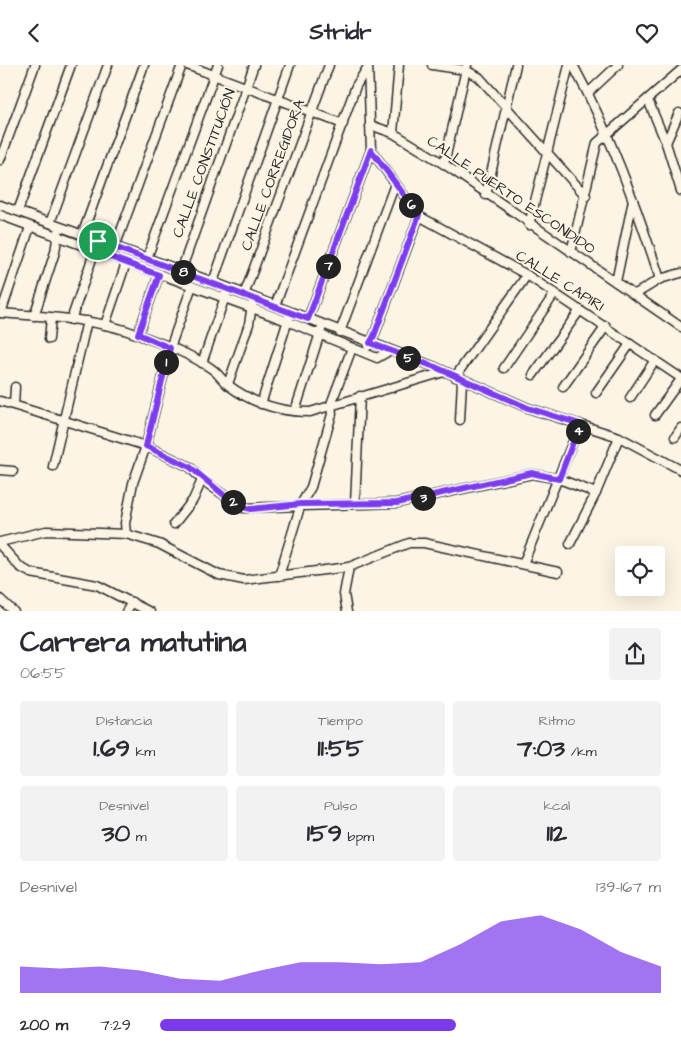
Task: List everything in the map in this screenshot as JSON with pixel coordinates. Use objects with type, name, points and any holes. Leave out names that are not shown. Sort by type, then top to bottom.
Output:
[{"type":"street","points":[[0,160],[35,65]]},
{"type":"street","points":[[18,211],[71,65]]},
{"type":"street","points":[[50,223],[108,65]]},
{"type":"street","points":[[82,235],[144,65]]},
{"type":"street","points":[[115,247],[182,65]]},
{"type":"street","points":[[187,65],[343,124]]},
{"type":"street","points":[[147,258],[218,65]]},
{"type":"street","name":"CALLE CONSTITUCIÓN","points":[[181,271],[254,65]]},
{"type":"street","points":[[213,282],[290,65]]},
{"type":"street","name":"CALLE CORREGIDORA","points":[[244,295],[329,65]]},
{"type":"street","points":[[393,133],[399,65]]},
{"type":"street","points":[[432,65],[466,68],[479,77],[586,196]]},
{"type":"street","points":[[486,195],[516,65]]},
{"type":"street","points":[[571,65],[588,93],[634,198],[660,279]]},
{"type":"street","points":[[530,225],[571,65]]},
{"type":"street","points":[[588,93],[618,65]]},
{"type":"street","points":[[275,306],[356,86],[367,67]]},
{"type":"street","points":[[308,319],[371,150],[367,67]]},
{"type":"street","points":[[444,164],[466,68]]},
{"type":"street","points":[[571,253],[597,143],[681,70]]},
{"type":"street","points":[[648,100],[666,143],[681,191]]},
{"type":"street","points":[[666,143],[679,113]]},
{"type":"street","name":"CALLE PUERTO ESCONDIDO","points":[[370,125],[393,133],[444,164],[486,195],[681,327]]},
{"type":"street","points":[[365,353],[374,336],[419,215],[371,150]]},
{"type":"street","points":[[340,332],[395,184]]},
{"type":"street","points":[[616,282],[634,198]]},
{"type":"street","points":[[0,205],[229,288],[444,371],[528,408],[619,437],[681,470]]},
{"type":"street","points":[[0,215],[126,263],[288,321],[377,358],[389,351]]},
{"type":"street","name":"CALLE CAPIRI","points":[[419,215],[527,275],[606,326],[681,379]]},
{"type":"street","points":[[30,227],[1,313],[87,321],[138,334],[202,363],[214,370],[228,384],[261,404],[310,412],[331,404],[444,371]]},
{"type":"street","points":[[34,316],[60,227]]},
{"type":"street","points":[[71,320],[98,241]]},
{"type":"street","points":[[105,325],[126,263]]},
{"type":"street","points":[[634,295],[660,279],[681,273]]},
{"type":"street","points":[[138,334],[159,275]]},
{"type":"street","points":[[460,420],[459,379],[527,275]]},
{"type":"street","points":[[126,534],[125,523],[133,483],[146,446],[170,348],[192,287]]},
{"type":"street","points":[[202,363],[229,288]]},
{"type":"street","points":[[504,367],[555,293]]},
{"type":"street","points":[[228,384],[248,324],[253,298]]},
{"type":"street","points":[[533,375],[580,309]]},
{"type":"street","points":[[261,404],[290,313]]},
{"type":"street","points":[[49,339],[51,318]]},
{"type":"street","points":[[53,466],[87,321]]},
{"type":"street","points":[[295,411],[322,325]]},
{"type":"street","points":[[563,387],[606,326]]},
{"type":"street","points":[[596,393],[630,344]]},
{"type":"street","points":[[279,575],[301,504],[310,487],[325,439],[332,414],[331,404],[352,348]]},
{"type":"street","points":[[630,398],[655,360]]},
{"type":"street","points":[[655,415],[681,379]]},
{"type":"street","points":[[14,405],[15,387]]},
{"type":"street","points":[[355,504],[360,396]]},
{"type":"street","points":[[0,401],[146,446],[190,467],[202,479],[243,507],[397,503],[532,473],[559,479],[596,493]]},
{"type":"street","points":[[523,564],[580,424]]},
{"type":"street","points":[[675,437],[681,428]]},
{"type":"street","points":[[570,545],[596,493],[619,437]]},
{"type":"street","points":[[0,470],[13,471]]},
{"type":"street","points":[[174,524],[193,500],[202,479]]},
{"type":"street","points":[[150,611],[97,585],[31,573],[20,567],[0,543],[46,531],[126,534],[159,544],[219,575],[244,580],[349,567],[409,543],[424,543],[558,572]]},
{"type":"street","points":[[347,611],[344,594],[349,567]]},
{"type":"street","points":[[0,599],[14,611]]},
{"type":"street","points":[[126,611],[132,602]]},
{"type":"route","points":[[371,150],[419,215],[370,343],[435,367],[462,381],[528,408],[580,424],[559,479],[532,473],[397,503],[301,504],[251,509],[236,505],[202,479],[190,467],[146,446],[153,410],[170,348],[138,334],[159,275],[94,251],[98,241],[213,282],[308,319],[371,150]]}]
